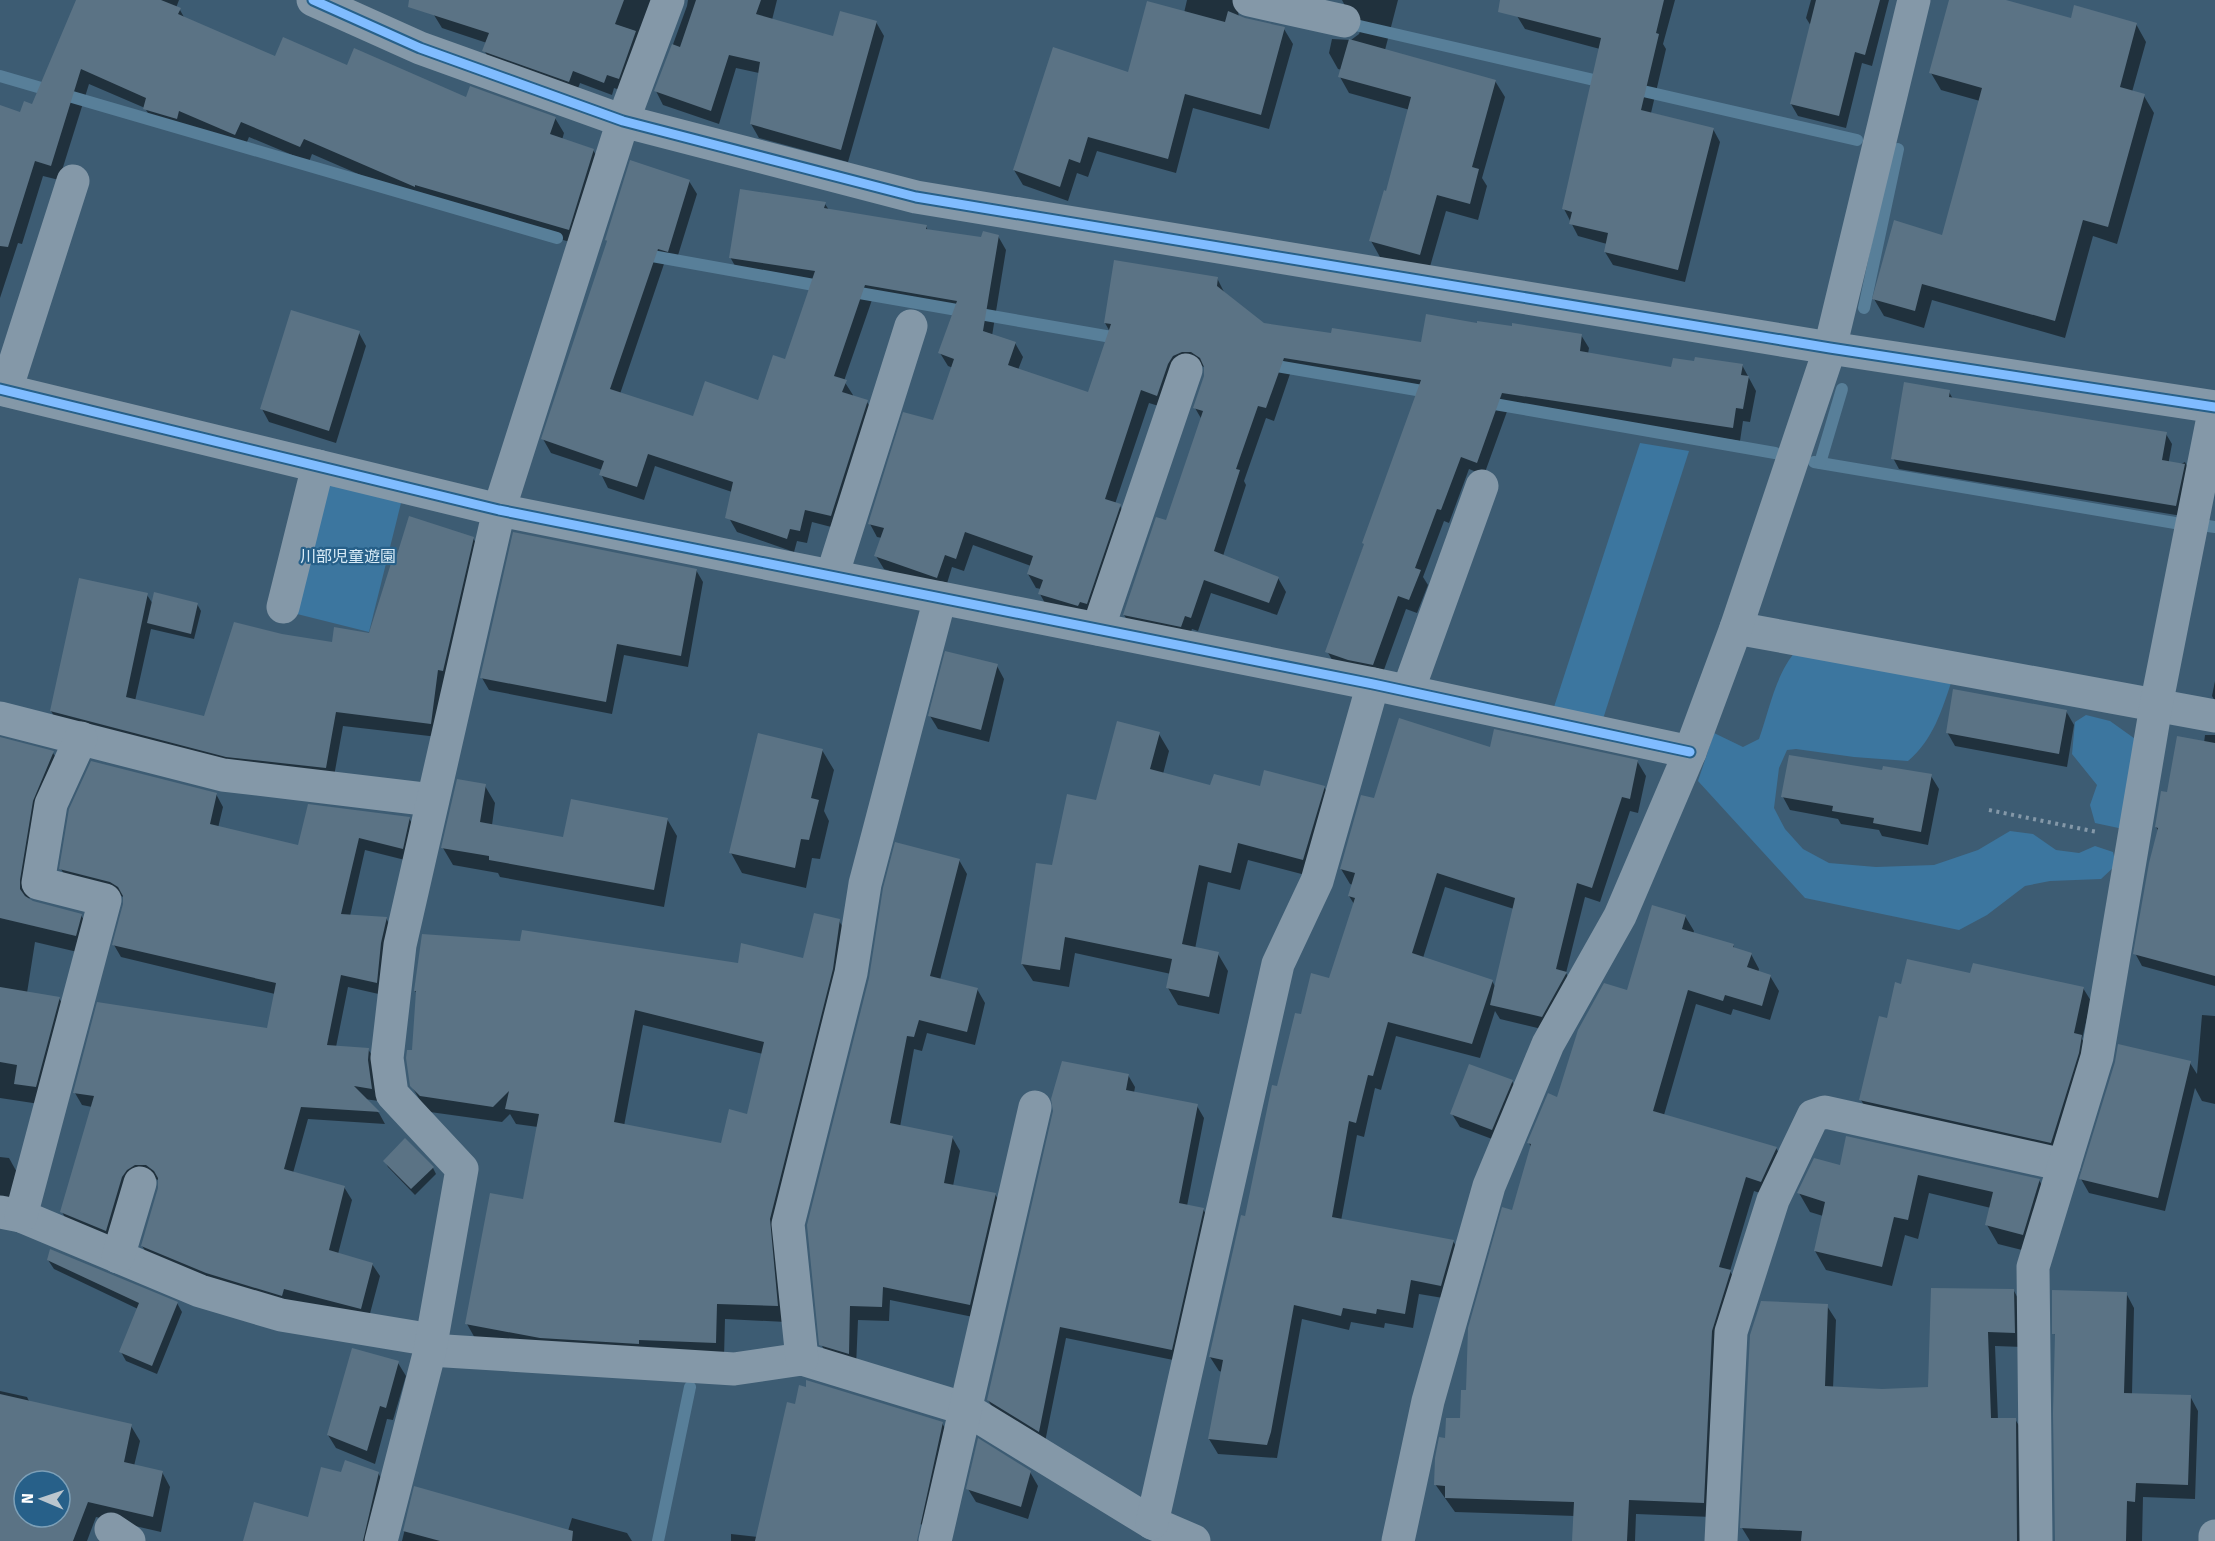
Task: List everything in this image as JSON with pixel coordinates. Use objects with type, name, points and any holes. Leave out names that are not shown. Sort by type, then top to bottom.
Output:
[{"type":"street","points":[[313,0],[420,48],[623,121],[916,197],[1830,348],[2215,407],[2156,706],[2097,1058],[2033,1267],[2036,1541]]},
{"type":"street","points":[[381,1541],[431,1345],[462,1169],[392,1094],[387,1058],[400,945],[499,510],[623,121],[668,0]]},
{"type":"street","points":[[1249,0],[1344,21]]},
{"type":"street","points":[[1398,1541],[1428,1401],[1489,1186],[1548,1044],[1620,916],[1690,752],[1736,628],[1830,348],[1914,0]]},
{"type":"street","points":[[73,180],[3,390],[499,510],[1408,691],[1690,752]]},
{"type":"street","points":[[832,576],[911,326]]},
{"type":"street","points":[[1098,629],[1186,370]]},
{"type":"street","points":[[283,607],[318,466]]},
{"type":"street","points":[[1408,691],[1482,486]]},
{"type":"street","points":[[802,1359],[788,1224],[851,973],[865,884],[940,598]]},
{"type":"street","points":[[1736,628],[2215,716]]},
{"type":"street","points":[[1153,1530],[1278,964],[1317,881],[1373,684]]},
{"type":"street","points":[[0,718],[223,775],[432,800]]},
{"type":"street","points":[[81,738],[51,804],[38,883],[105,900],[11,1214],[200,1290],[281,1315],[431,1345],[734,1369],[802,1359],[966,1409],[1153,1530],[1194,1541]]},
{"type":"street","points":[[935,1541],[1035,1107]]},
{"type":"street","points":[[1722,1541],[1731,1332],[1773,1200],[1813,1116],[1825,1112],[2064,1165]]},
{"type":"street","points":[[118,1257],[140,1184]]},
{"type":"street","points":[[2215,1536],[2215,1541]]},
{"type":"path","points":[[1989,810],[2134,840]]},
{"type":"green space","points":[[1640,443],[1689,451],[1603,719],[1553,710]]},
{"type":"green space","name":"川部児童遊園","points":[[326,480],[402,499],[369,632],[293,613]]},
{"type":"green space","points":[[1797,650],[1952,680],[1930,734],[1917,753],[1908,761],[1796,749],[1787,750],[1779,768],[1774,808],[1785,829],[1803,849],[1829,863],[1876,867],[1934,865],[1978,850],[2010,831],[2033,834],[2056,850],[2079,853],[2095,846],[2113,852],[2116,865],[2101,879],[2050,881],[2025,886],[1987,915],[1959,930],[1805,898],[1698,781],[1714,733],[1743,747],[1759,739],[1778,680]]},
{"type":"green space","points":[[2086,715],[2110,721],[2138,741],[2128,830],[2095,823],[2090,805],[2097,785],[2072,754],[2075,722]]},
{"type":"building","points":[[76,0],[161,0],[181,8],[178,14],[275,56],[283,37],[347,65],[354,48],[466,97],[470,86],[556,117],[550,134],[594,149],[569,230],[415,185],[415,187],[304,139],[300,147],[241,122],[235,135],[179,111],[177,119],[143,109],[146,98],[81,69],[51,166],[35,161],[8,247],[0,246],[0,105],[20,112],[24,101],[32,104]]},
{"type":"building","points":[[409,0],[624,0],[615,24],[636,31],[619,79],[607,75],[604,83],[573,71],[569,82],[482,51],[489,33],[408,7]]},
{"type":"building","points":[[696,0],[761,0],[756,14],[833,36],[840,11],[877,21],[841,150],[750,124],[760,62],[729,55],[711,111],[654,91],[672,44],[680,47]]},
{"type":"building","points":[[1500,0],[1664,0],[1656,33],[1659,34],[1641,110],[1714,128],[1678,270],[1604,252],[1608,233],[1569,224],[1572,212],[1562,209],[1601,38],[1498,12]]},
{"type":"building","points":[[1816,0],[1880,0],[1865,55],[1855,52],[1839,116],[1790,104]]},
{"type":"building","points":[[1949,0],[2006,0],[2071,18],[2074,5],[2137,23],[2120,87],[2145,94],[2108,227],[2083,220],[2055,321],[1922,284],[1915,311],[1872,299],[1894,220],[1942,235],[1982,88],[1929,73]]},
{"type":"building","points":[[1147,1],[1225,22],[1228,11],[1245,18],[1285,27],[1261,115],[1185,94],[1168,159],[1088,137],[1080,163],[1069,159],[1060,187],[1013,170],[1053,47],[1128,72]]},
{"type":"building","points":[[1349,39],[1496,80],[1472,167],[1479,169],[1470,204],[1437,195],[1420,255],[1369,241],[1384,190],[1386,191],[1411,97],[1338,77]]},
{"type":"building","points":[[630,160],[690,180],[668,252],[658,249],[610,389],[693,416],[705,381],[758,400],[773,355],[785,359],[815,271],[729,258],[740,189],[826,202],[824,208],[927,225],[926,229],[981,237],[983,231],[999,235],[983,331],[1016,342],[1008,365],[1088,392],[1111,324],[1104,323],[1114,260],[1218,277],[1217,286],[1264,323],[1331,333],[1332,328],[1421,342],[1426,314],[1477,323],[1477,321],[1512,326],[1512,323],[1582,334],[1580,351],[1671,367],[1673,358],[1694,361],[1695,357],[1743,364],[1741,375],[1749,376],[1743,409],[1736,408],[1733,428],[1502,393],[1477,463],[1461,457],[1441,510],[1437,509],[1415,568],[1421,570],[1409,600],[1398,596],[1373,665],[1325,652],[1421,380],[1284,358],[1266,408],[1258,406],[1236,469],[1240,470],[1214,551],[1279,577],[1269,603],[1204,580],[1191,618],[1185,616],[1181,627],[1123,615],[1156,517],[1166,520],[1203,411],[1193,408],[1204,376],[1204,367],[1200,358],[1191,352],[1182,352],[1173,356],[1157,396],[1141,390],[1105,499],[1121,504],[1087,604],[1080,602],[1078,606],[1038,594],[1043,580],[1027,574],[1033,556],[965,532],[956,559],[945,555],[937,578],[874,556],[884,528],[868,524],[903,412],[933,420],[954,359],[938,353],[957,301],[865,285],[834,376],[847,380],[842,392],[868,400],[831,516],[805,510],[800,531],[790,529],[787,539],[725,518],[733,482],[648,454],[637,487],[599,475],[604,461],[541,439],[607,241],[605,240]]},
{"type":"building","points":[[291,310],[360,331],[329,431],[260,409]]},
{"type":"building","points":[[1904,382],[1950,390],[1949,397],[2167,432],[2162,460],[2185,464],[2176,506],[1891,459]]},
{"type":"building","points":[[409,516],[474,537],[443,671],[438,670],[431,724],[336,712],[326,768],[226,757],[50,711],[79,578],[148,593],[126,697],[204,716],[234,622],[282,634],[332,642],[334,627],[369,633],[393,557],[396,558]]},
{"type":"building","points":[[513,532],[697,569],[681,656],[617,644],[606,702],[480,678]]},
{"type":"building","points":[[154,592],[198,603],[191,634],[147,623]]},
{"type":"building","points":[[945,651],[998,664],[981,730],[928,716]]},
{"type":"building","points":[[1953,689],[2067,710],[2059,754],[1946,733]]},
{"type":"building","points":[[1399,718],[1490,747],[1494,729],[1638,760],[1630,799],[1622,797],[1592,888],[1577,883],[1556,969],[1567,972],[1542,1017],[1490,1005],[1515,898],[1437,873],[1412,953],[1493,980],[1472,1044],[1388,1022],[1373,1076],[1368,1075],[1356,1123],[1349,1121],[1332,1217],[1454,1240],[1441,1286],[1411,1280],[1405,1314],[1377,1309],[1376,1314],[1343,1308],[1341,1316],[1294,1305],[1267,1445],[1208,1439],[1223,1360],[1209,1357],[1241,1215],[1245,1216],[1272,1085],[1277,1086],[1295,1013],[1301,1014],[1311,973],[1329,978],[1355,898],[1348,896],[1355,873],[1340,869],[1361,795],[1374,798]]},
{"type":"building","points":[[1117,721],[1160,732],[1150,769],[1210,785],[1214,774],[1260,786],[1264,770],[1325,786],[1303,860],[1238,843],[1231,873],[1199,865],[1182,944],[1219,952],[1209,997],[1166,988],[1172,959],[1065,937],[1060,970],[1021,964],[1036,863],[1052,865],[1067,794],[1096,800]]},
{"type":"building","points":[[758,733],[823,749],[811,798],[819,800],[809,840],[801,839],[795,868],[729,853]]},
{"type":"building","points":[[2177,736],[2215,743],[2215,976],[2133,954],[2149,863],[2158,828],[2155,827],[2161,791],[2167,792]]},
{"type":"building","points":[[0,737],[54,751],[33,801],[20,889],[33,901],[82,914],[76,936],[0,918]]},
{"type":"building","points":[[1789,755],[1882,770],[1883,766],[1932,774],[1921,832],[1873,823],[1874,818],[1832,811],[1833,806],[1781,797]]},
{"type":"building","points":[[91,761],[217,793],[210,824],[298,845],[308,804],[410,817],[403,849],[359,838],[341,914],[387,917],[381,943],[377,983],[341,975],[327,1045],[369,1048],[368,1060],[372,1089],[354,1086],[380,1112],[301,1107],[284,1169],[345,1186],[329,1250],[373,1263],[361,1309],[284,1289],[282,1296],[206,1273],[141,1246],[158,1188],[158,1178],[154,1171],[146,1165],[135,1165],[122,1177],[106,1231],[60,1212],[94,1096],[73,1093],[97,1002],[267,1028],[276,983],[112,945],[123,904],[123,896],[118,887],[110,882],[59,869],[69,809]]},
{"type":"building","points":[[457,779],[486,784],[480,822],[563,837],[571,799],[668,818],[654,890],[489,860],[489,856],[441,848]]},
{"type":"building","points":[[895,842],[960,859],[930,976],[978,988],[967,1032],[919,1020],[914,1037],[907,1036],[890,1123],[953,1136],[944,1183],[996,1193],[970,1305],[883,1287],[882,1307],[850,1306],[849,1354],[819,1345],[807,1225],[869,978],[883,888]]},
{"type":"building","points":[[1652,905],[1686,915],[1682,929],[1734,944],[1733,947],[1752,953],[1747,967],[1771,975],[1762,1006],[1725,995],[1723,1001],[1688,990],[1653,1111],[1777,1147],[1761,1182],[1746,1177],[1719,1267],[1731,1270],[1712,1331],[1704,1503],[1629,1500],[1627,1541],[1572,1541],[1574,1502],[1445,1498],[1445,1486],[1434,1485],[1435,1458],[1439,1437],[1445,1438],[1446,1418],[1460,1418],[1461,1390],[1466,1390],[1468,1328],[1502,1207],[1512,1210],[1531,1144],[1527,1143],[1548,1093],[1557,1097],[1578,1030],[1604,983],[1627,990]]},
{"type":"building","points":[[814,913],[840,919],[833,969],[770,1219],[778,1306],[717,1304],[716,1343],[639,1340],[639,1344],[540,1338],[465,1324],[490,1193],[523,1199],[539,1114],[505,1109],[509,1091],[493,1107],[420,1096],[410,1086],[406,1058],[407,1050],[412,1050],[416,991],[414,991],[422,934],[520,941],[522,930],[738,963],[741,943],[803,958]],"holes":[[[635,1010],[764,1042],[747,1114],[729,1109],[721,1143],[614,1122]]]},
{"type":"building","points":[[1907,959],[1970,973],[1973,963],[2084,987],[2074,1033],[2082,1035],[2079,1053],[2051,1143],[1859,1100],[1879,1016],[1887,1018],[1895,982],[1901,984]]},
{"type":"building","points":[[0,987],[60,997],[36,1087],[14,1084],[17,1065],[0,1062]]},
{"type":"building","points":[[2118,1044],[2191,1061],[2158,1198],[2079,1179],[2115,1062]]},
{"type":"building","points":[[1062,1061],[1129,1074],[1126,1090],[1198,1104],[1179,1203],[1204,1208],[1172,1350],[1060,1327],[1039,1432],[987,1400],[1053,1111],[1051,1099]]},
{"type":"building","points":[[1469,1064],[1513,1080],[1492,1130],[1450,1114]]},
{"type":"building","points":[[1846,1136],[2040,1179],[2023,1235],[1985,1225],[1993,1192],[1918,1175],[1908,1220],[1894,1217],[1882,1267],[1814,1251],[1825,1202],[1797,1193],[1814,1158],[1840,1165]]},
{"type":"building","points":[[405,1138],[434,1167],[411,1189],[383,1161]]},
{"type":"building","points":[[50,1249],[178,1302],[152,1366],[119,1352],[139,1303],[47,1260]]},
{"type":"building","points":[[1931,1288],[2014,1289],[2015,1333],[1988,1332],[1991,1418],[2016,1418],[2017,1541],[1801,1541],[1802,1531],[1740,1528],[1750,1335],[1761,1301],[1828,1304],[1825,1386],[1882,1389],[1928,1387]]},
{"type":"building","points":[[2052,1290],[2127,1292],[2124,1393],[2191,1395],[2188,1485],[2136,1483],[2135,1502],[2127,1501],[2126,1541],[2055,1541],[2053,1413],[2055,1334],[2052,1334]]},
{"type":"building","points":[[352,1348],[399,1361],[386,1408],[380,1406],[367,1451],[327,1435]]},
{"type":"building","points":[[806,1380],[943,1422],[917,1541],[755,1541],[787,1402],[795,1404],[799,1385],[806,1387]]},
{"type":"building","points":[[0,1394],[132,1424],[124,1462],[163,1471],[153,1517],[88,1502],[73,1541],[0,1541]]},
{"type":"building","points":[[978,1438],[1031,1471],[1021,1507],[966,1489]]},
{"type":"building","points":[[345,1460],[379,1472],[363,1541],[243,1541],[254,1502],[308,1517],[321,1467],[341,1472]]},
{"type":"building","points":[[414,1486],[573,1531],[572,1541],[440,1541],[403,1531]]},
{"type":"waterway","points":[[1351,24],[1607,83]]},
{"type":"waterway","points":[[0,76],[557,238]]},
{"type":"waterway","points":[[1630,88],[1857,140]]},
{"type":"waterway","points":[[1864,308],[1898,149]]},
{"type":"waterway","points":[[641,254],[825,287]]},
{"type":"waterway","points":[[848,291],[1123,339]]},
{"type":"waterway","points":[[1265,364],[1434,393]]},
{"type":"waterway","points":[[1820,463],[1842,389]]},
{"type":"waterway","points":[[1483,402],[1775,453]]},
{"type":"waterway","points":[[1814,462],[2175,523]]},
{"type":"waterway","points":[[2208,526],[2215,527]]},
{"type":"waterway","points":[[658,1541],[690,1387]]},
{"type":"cycle path","points":[[313,0],[420,48],[623,121],[916,197],[1830,348],[2215,407]]},
{"type":"cycle path","points":[[0,389],[499,510],[1373,684],[1690,752]]}]
